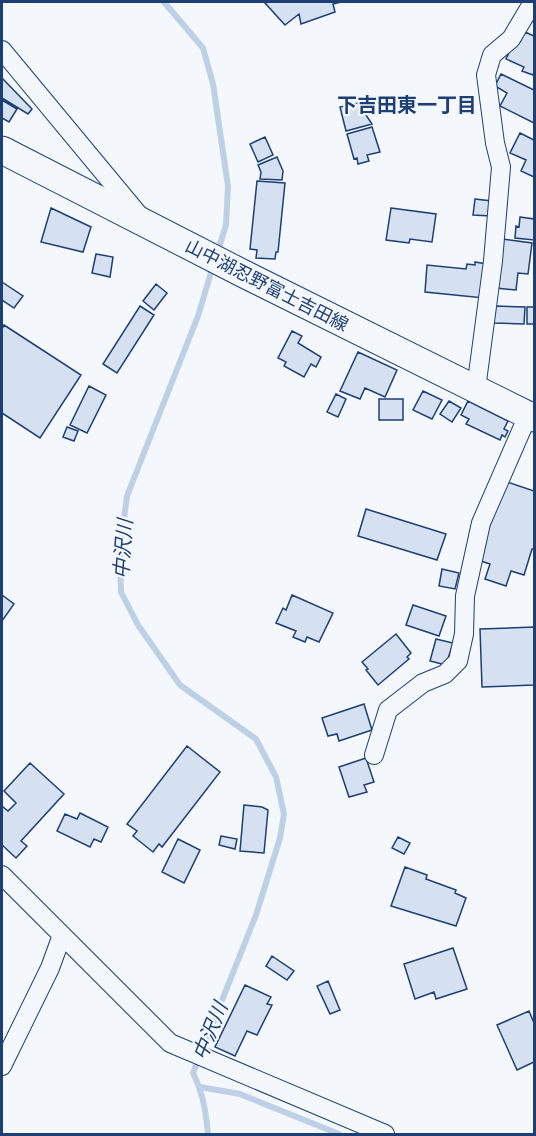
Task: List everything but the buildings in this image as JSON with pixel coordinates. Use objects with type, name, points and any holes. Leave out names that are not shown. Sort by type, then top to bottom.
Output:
[{"type":"main road","name":"山中湖忍野富士吉田線","points":[[2,150],[531,417]]},
{"type":"street","points":[[476,389],[493,261],[501,167],[495,143],[486,75],[492,56],[511,39],[533,2]]},
{"type":"street","points":[[2,50],[154,228]]},
{"type":"street","points":[[374,755],[388,710],[423,683],[446,674],[458,661],[464,634],[465,596],[481,523],[531,417]]},
{"type":"street","points":[[2,875],[170,1043],[385,1134]]},
{"type":"street","points":[[2,1066],[50,968],[63,935]]},
{"type":"waterway","name":"中沢川","points":[[164,2],[203,48],[213,84],[228,186],[226,225],[217,254]]},
{"type":"waterway","name":"中沢川","points":[[208,1134],[204,1103],[193,1073],[256,915],[280,838],[284,814],[276,777],[256,739],[180,685],[138,625],[121,592],[120,548],[127,496],[198,316],[213,266]]},
{"type":"waterway","name":"中沢川","points":[[200,1087],[240,1094],[339,1134]]},
{"type":"district","name":"下吉田東一丁目","points":[[407,105]]}]
